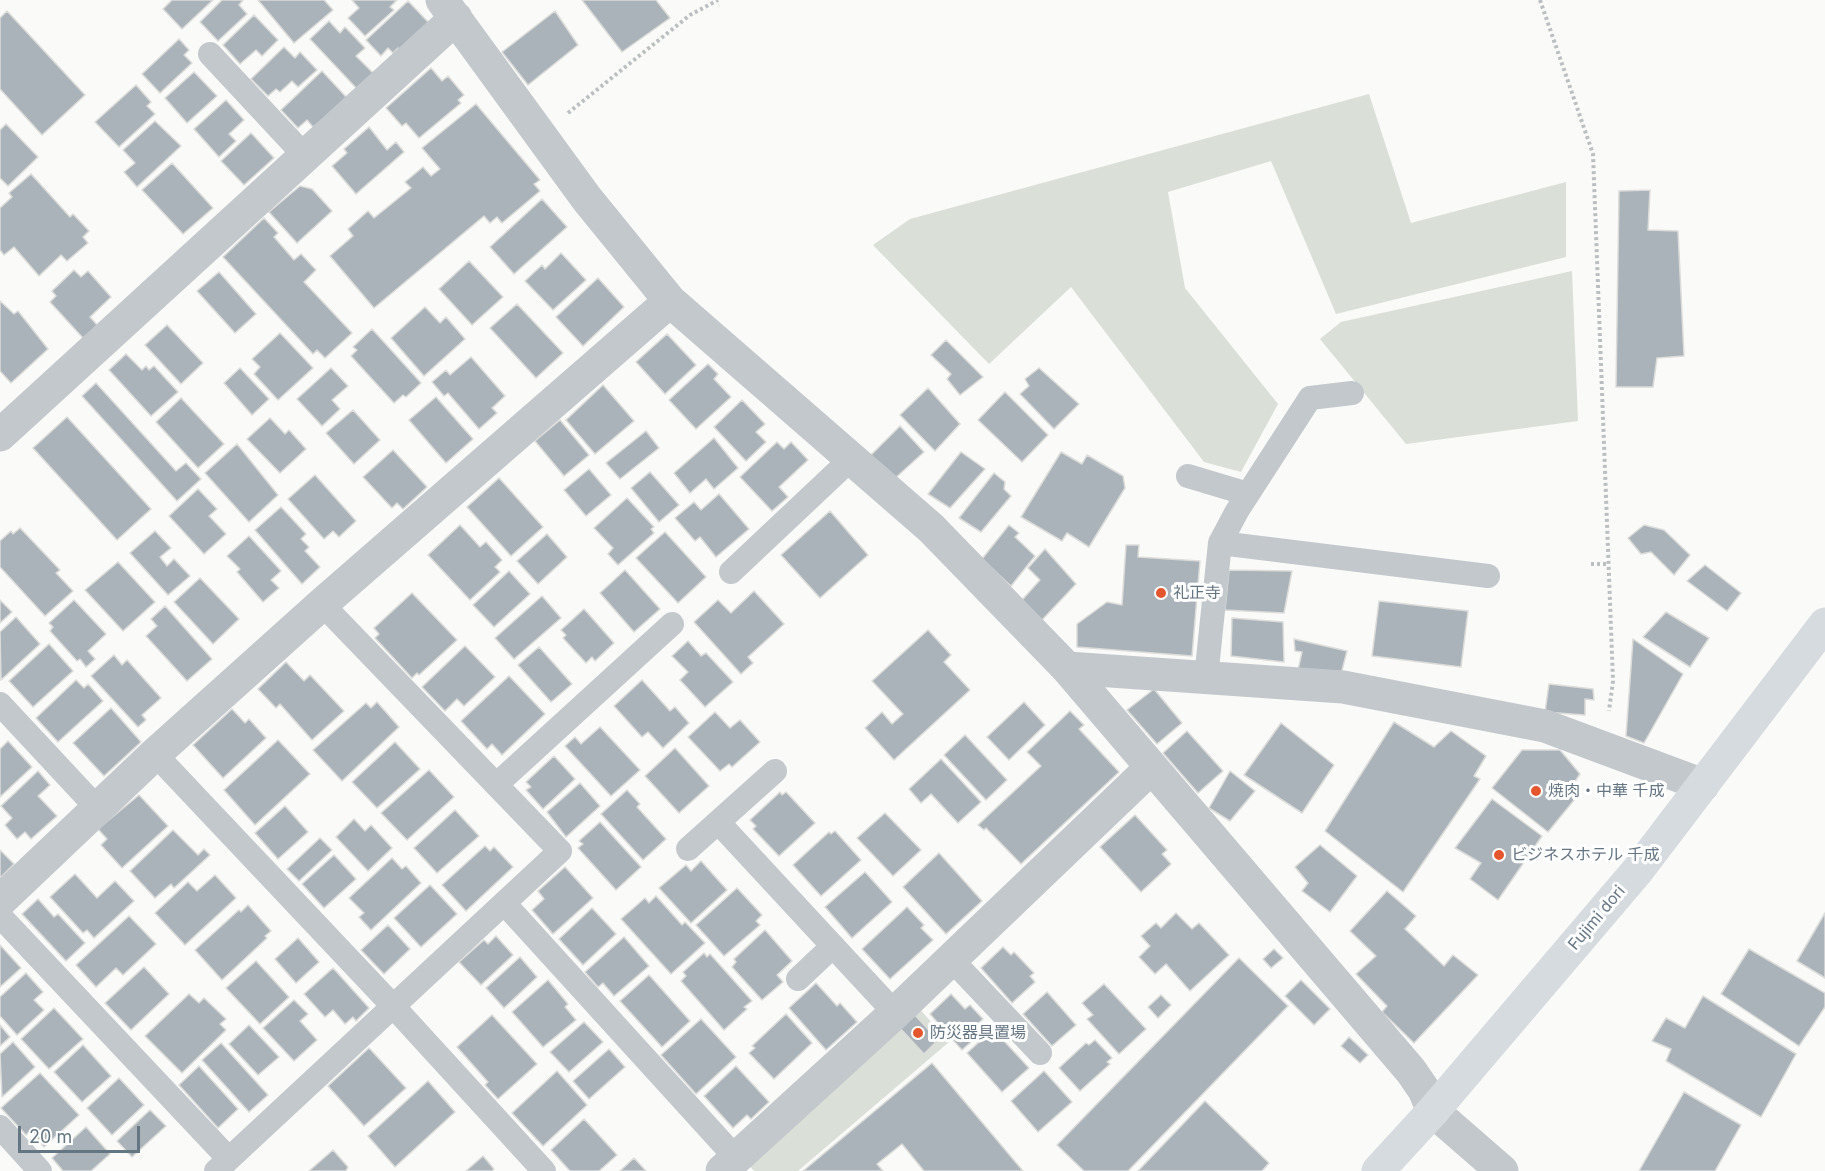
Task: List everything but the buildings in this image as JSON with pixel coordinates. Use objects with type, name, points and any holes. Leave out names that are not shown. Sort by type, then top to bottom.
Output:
[{"type":"main road","name":"Fujimi dori","points":[[1378,1171],[1433,1111],[1638,870],[1825,624]]},
{"type":"street","points":[[0,435],[305,156],[449,9],[587,200],[670,301],[931,528],[1067,668],[1411,1071],[1424,1090],[1433,1111],[1502,1171]]},
{"type":"street","points":[[0,901],[155,754],[322,604],[670,301]]},
{"type":"street","points":[[1067,668],[1343,687],[1545,726],[1703,785]]},
{"type":"street","points":[[729,1164],[895,1013],[1151,768]]},
{"type":"lane","points":[[210,54],[305,156]]},
{"type":"lane","points":[[1206,678],[1220,543],[1248,494],[1310,398],[1352,393]]},
{"type":"lane","points":[[731,572],[852,458]]},
{"type":"lane","points":[[1188,476],[1248,494]]},
{"type":"lane","points":[[1220,543],[1488,576]]},
{"type":"lane","points":[[0,916],[223,1165],[560,851],[322,604]]},
{"type":"lane","points":[[497,784],[672,624]]},
{"type":"lane","points":[[0,704],[97,808]]},
{"type":"lane","points":[[155,754],[393,1006],[543,1171]]},
{"type":"lane","points":[[688,849],[775,771]]},
{"type":"lane","points":[[718,822],[895,1013]]},
{"type":"lane","points":[[504,903],[729,1164]]},
{"type":"lane","points":[[798,979],[833,946]]},
{"type":"lane","points":[[951,958],[1040,1053]]},
{"type":"lane","points":[[0,1127],[40,1171]]},
{"type":"path","points":[[542,137],[690,15],[718,0]]},
{"type":"path","points":[[1540,0],[1593,154],[1613,681],[1608,716],[1599,746]]},
{"type":"path","points":[[1591,564],[1607,564]]},
{"type":"shaded area","points":[[1369,94],[1411,223],[1566,182],[1566,257],[1336,314],[1271,161],[1168,192],[1185,288],[1278,404],[1241,472],[1204,462],[1071,287],[989,364],[873,245],[910,219]]},
{"type":"shaded area","points":[[1572,271],[1578,421],[1406,444],[1320,339],[1341,322]]},
{"type":"shaded area","points":[[917,1006],[949,1042],[798,1171],[754,1171],[746,1162]]},
{"type":"place","name":"礼正寺","points":[[1161,593]]},
{"type":"place","name":"焼肉・中華 千成","points":[[1536,791]]},
{"type":"place","name":"ビジネスホテル 千成","points":[[1499,855]]},
{"type":"place","name":"防災器具置場","points":[[918,1033]]}]
